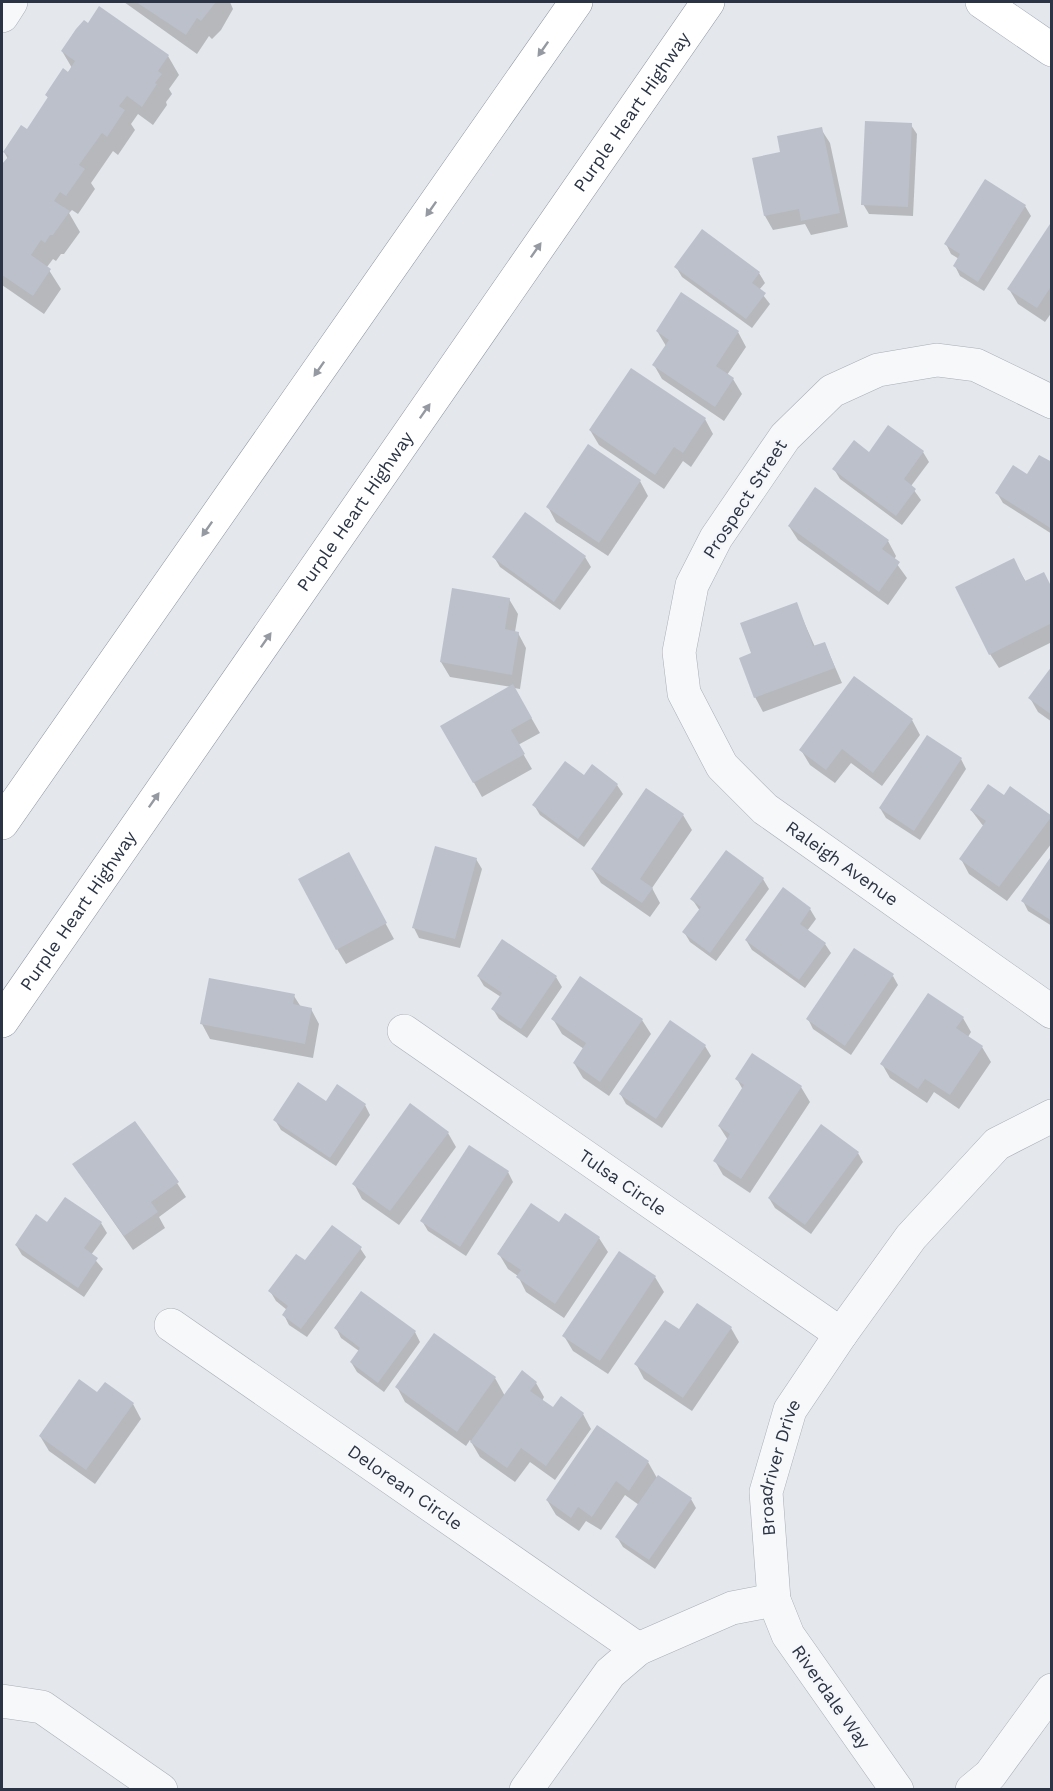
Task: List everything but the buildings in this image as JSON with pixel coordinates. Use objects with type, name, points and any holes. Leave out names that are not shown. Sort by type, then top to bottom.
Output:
[{"type":"main road","points":[[2,823],[576,2]]},
{"type":"main road","name":"Purple Heart Highway","points":[[2,1021],[708,2]]},
{"type":"main road","points":[[982,2],[1052,50]]},
{"type":"street","points":[[2,16],[11,2]]},
{"type":"street","name":"Prospect Street","points":[[682,672],[679,652],[692,585],[716,538],[785,437],[832,391],[878,370],[937,360],[976,365],[1052,402]]},
{"type":"street","name":"Raleigh Avenue","points":[[682,672],[684,693],[722,766],[765,809],[1052,1012]]},
{"type":"street","name":"Tulsa Circle","points":[[404,1031],[841,1334]]},
{"type":"street","name":"Broadriver Drive","points":[[774,1600],[766,1492],[790,1410],[911,1237],[997,1144],[1052,1116]]},
{"type":"street","name":"Delorean Circle","points":[[171,1325],[638,1649]]},
{"type":"street","points":[[526,1790],[610,1673],[638,1649],[732,1608],[774,1600]]},
{"type":"street","name":"Riverdale Way","points":[[774,1600],[788,1635],[897,1790]]},
{"type":"street","points":[[972,1790],[990,1775],[1052,1690]]},
{"type":"street","points":[[2,1701],[42,1707],[160,1790]]}]
